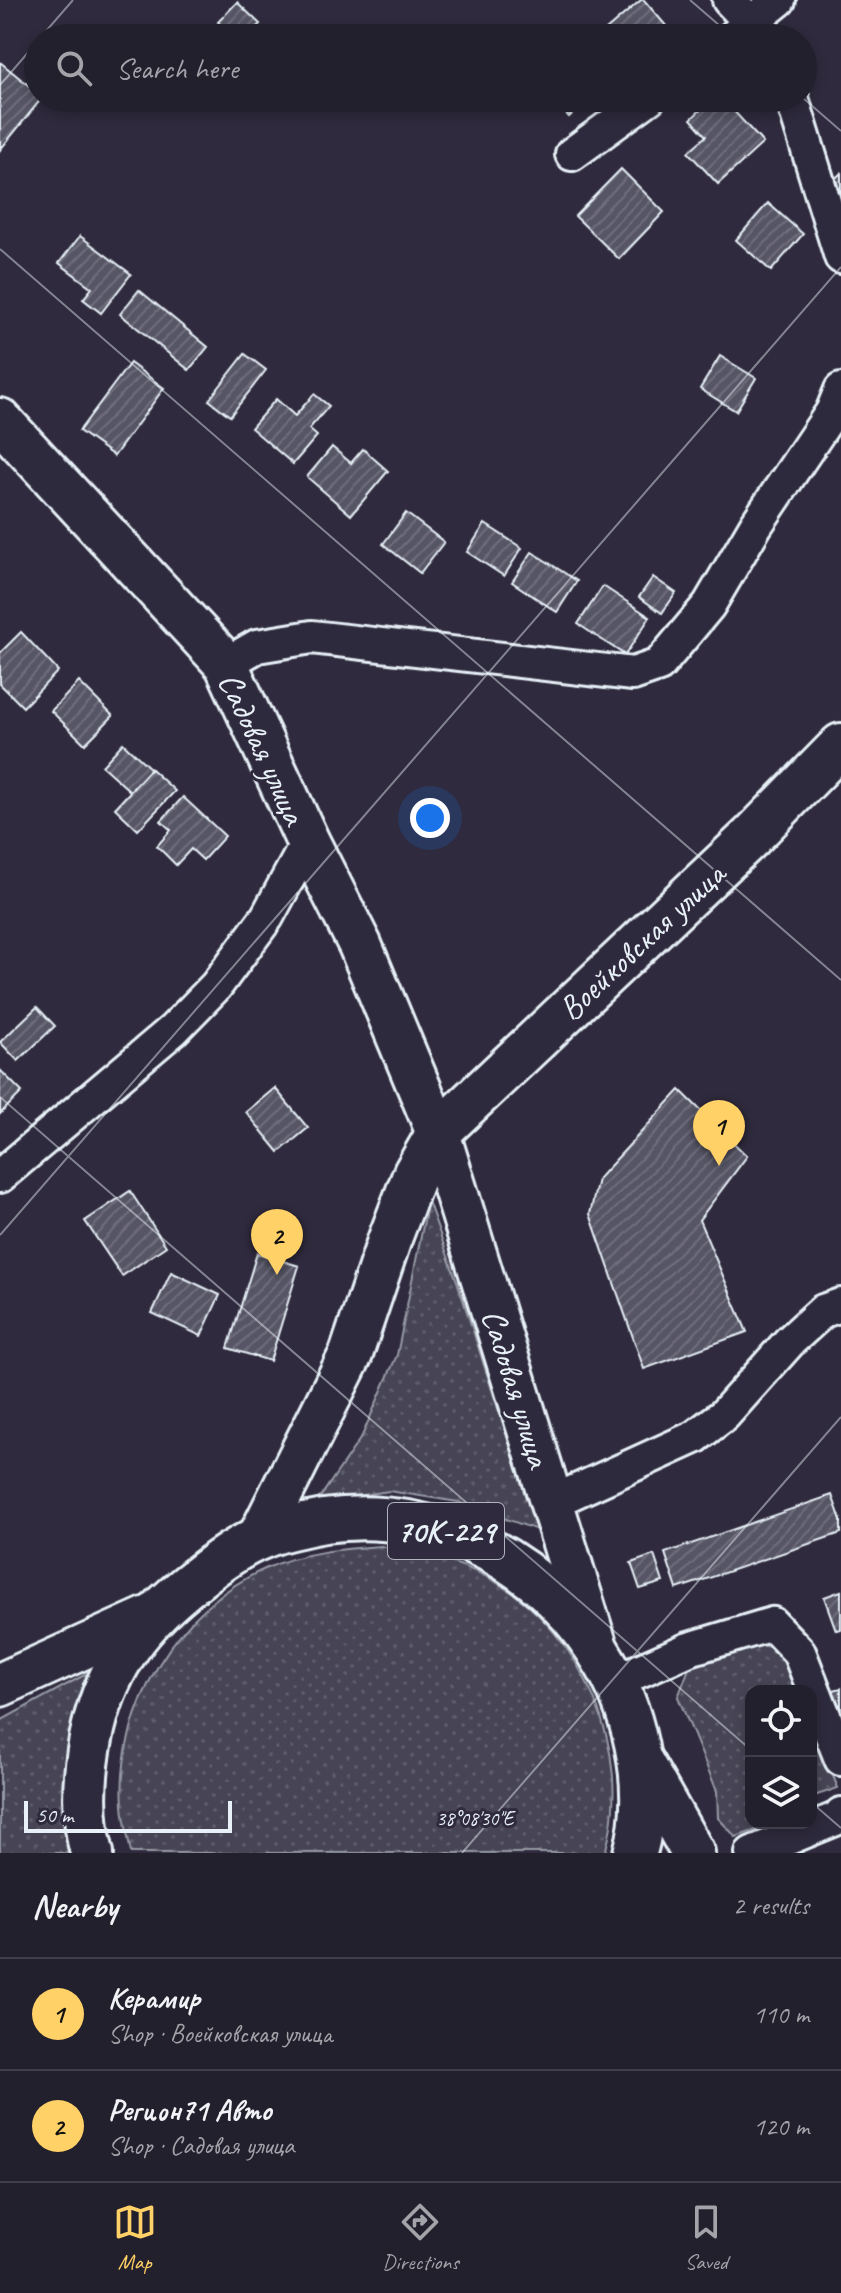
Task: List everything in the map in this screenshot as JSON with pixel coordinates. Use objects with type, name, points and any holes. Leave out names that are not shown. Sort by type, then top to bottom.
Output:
[{"type":"main road","name":"Садовая улица","points":[[0,420],[226,664],[308,842],[360,945],[438,1133],[595,1644]]},
{"type":"main road","name":"Воейковская улица","points":[[438,1133],[751,837],[841,745]]},
{"type":"main road","points":[[259,1538],[351,1354],[415,1173],[438,1133]]},
{"type":"main road","name":"70К-229","points":[[92,1853],[85,1803],[87,1762],[95,1721],[123,1654],[152,1616],[211,1567],[259,1538],[300,1525],[342,1519],[412,1523],[466,1538],[504,1557],[539,1581],[569,1610],[595,1644],[616,1681],[629,1717],[638,1755],[641,1801],[635,1853]]},
{"type":"main road","name":"70К-229","points":[[0,1685],[152,1616]]},
{"type":"main road","name":"70К-229","points":[[638,1755],[693,1853]]},
{"type":"street","points":[[729,0],[743,24]]},
{"type":"street","points":[[756,24],[779,0]]},
{"type":"street","points":[[572,154],[630,112]]},
{"type":"street","points":[[796,112],[841,257]]},
{"type":"street","points":[[226,664],[257,646],[312,637],[633,674],[659,665],[709,605],[756,525],[832,412],[841,390]]},
{"type":"street","points":[[0,1176],[173,1030],[216,986],[267,917],[308,842]]},
{"type":"street","points":[[552,1502],[695,1437],[724,1415],[790,1341],[823,1311],[841,1305]]},
{"type":"street","points":[[616,1681],[689,1649],[772,1624],[799,1652],[841,1759]]},
{"type":"street","points":[[752,1853],[838,1818],[841,1814]]},
{"type":"shaded area","points":[[428,1201],[537,1530],[458,1502],[389,1491],[317,1502],[362,1436],[397,1355]]},
{"type":"shaded area","points":[[381,1546],[437,1558],[478,1572],[524,1602],[552,1630],[575,1662],[594,1698],[606,1736],[613,1775],[612,1814],[605,1853],[131,1853],[123,1805],[124,1769],[130,1732],[142,1697],[159,1664],[180,1634],[206,1607],[235,1585],[267,1568],[308,1555]]},
{"type":"shaded area","points":[[763,1645],[782,1652],[796,1685],[745,1685],[745,1829],[759,1829],[736,1837],[718,1818],[717,1791],[678,1697],[690,1666]]},
{"type":"shaded area","points":[[99,1667],[66,1758],[74,1853],[0,1853],[0,1721]]},
{"type":"shaded area","points":[[817,1737],[838,1788],[817,1795]]},
{"type":"building","points":[[644,0],[664,24],[613,24]]},
{"type":"building","points":[[237,2],[260,24],[220,24],[218,22]]},
{"type":"building","points":[[0,62],[24,82],[24,112],[31,112],[0,150]]},
{"type":"building","points":[[698,112],[735,112],[763,143],[718,184],[688,152],[706,136],[691,119]]},
{"type":"building","points":[[621,169],[664,212],[619,259],[575,216]]},
{"type":"building","points":[[841,173],[841,200],[827,186]]},
{"type":"building","points":[[768,203],[803,234],[771,271],[736,240]]},
{"type":"building","points":[[80,236],[131,274],[101,313],[83,299],[92,288],[59,263]]},
{"type":"building","points":[[139,290],[208,347],[189,370],[120,314]]},
{"type":"building","points":[[245,354],[266,370],[230,416],[209,400]]},
{"type":"building","points":[[720,356],[756,378],[736,411],[700,389]]},
{"type":"building","points":[[130,363],[164,388],[114,456],[79,431]]},
{"type":"building","points":[[314,394],[329,406],[309,429],[317,436],[293,464],[251,428],[276,399],[295,416]]},
{"type":"building","points":[[332,447],[351,463],[363,449],[388,471],[351,515],[307,477]]},
{"type":"building","points":[[406,513],[444,542],[420,573],[383,544]]},
{"type":"building","points":[[485,524],[522,548],[504,576],[467,552]]},
{"type":"building","points":[[532,552],[577,581],[557,612],[512,582]]},
{"type":"building","points":[[653,577],[676,593],[662,613],[639,597]]},
{"type":"building","points":[[603,586],[650,617],[625,655],[578,624]]},
{"type":"building","points":[[21,632],[58,671],[23,707],[0,684],[0,653]]},
{"type":"building","points":[[79,682],[113,716],[85,744],[51,711]]},
{"type":"building","points":[[123,743],[151,769],[130,791],[102,766]]},
{"type":"building","points":[[151,769],[175,791],[138,830],[115,808]]},
{"type":"building","points":[[183,797],[225,836],[203,860],[191,849],[176,865],[157,846],[171,830],[161,821]]},
{"type":"building","points":[[37,1007],[55,1026],[18,1061],[0,1042]]},
{"type":"building","points":[[0,1070],[22,1092],[0,1114]]},
{"type":"building","points":[[275,1088],[308,1128],[279,1152],[246,1112]]},
{"type":"building","points":[[680,1090],[747,1156],[699,1220],[747,1332],[644,1369],[590,1214],[598,1179]]},
{"type":"building","points":[[130,1191],[166,1246],[122,1276],[85,1221]]},
{"type":"building","points":[[257,1253],[299,1266],[270,1361],[228,1348]]},
{"type":"building","points":[[171,1272],[220,1295],[201,1336],[152,1313]]},
{"type":"building","points":[[832,1495],[841,1520],[841,1533],[677,1589],[665,1553]]},
{"type":"building","points":[[654,1555],[663,1582],[640,1589],[631,1563]]},
{"type":"building","points":[[841,1591],[841,1629],[836,1630],[824,1597]]},
{"type":"building","points":[[841,1688],[841,1722],[830,1691]]},
{"type":"place","name":"Керамир","points":[[719,1166]]},
{"type":"place","name":"Регион71 Авто","points":[[277,1275]]}]
